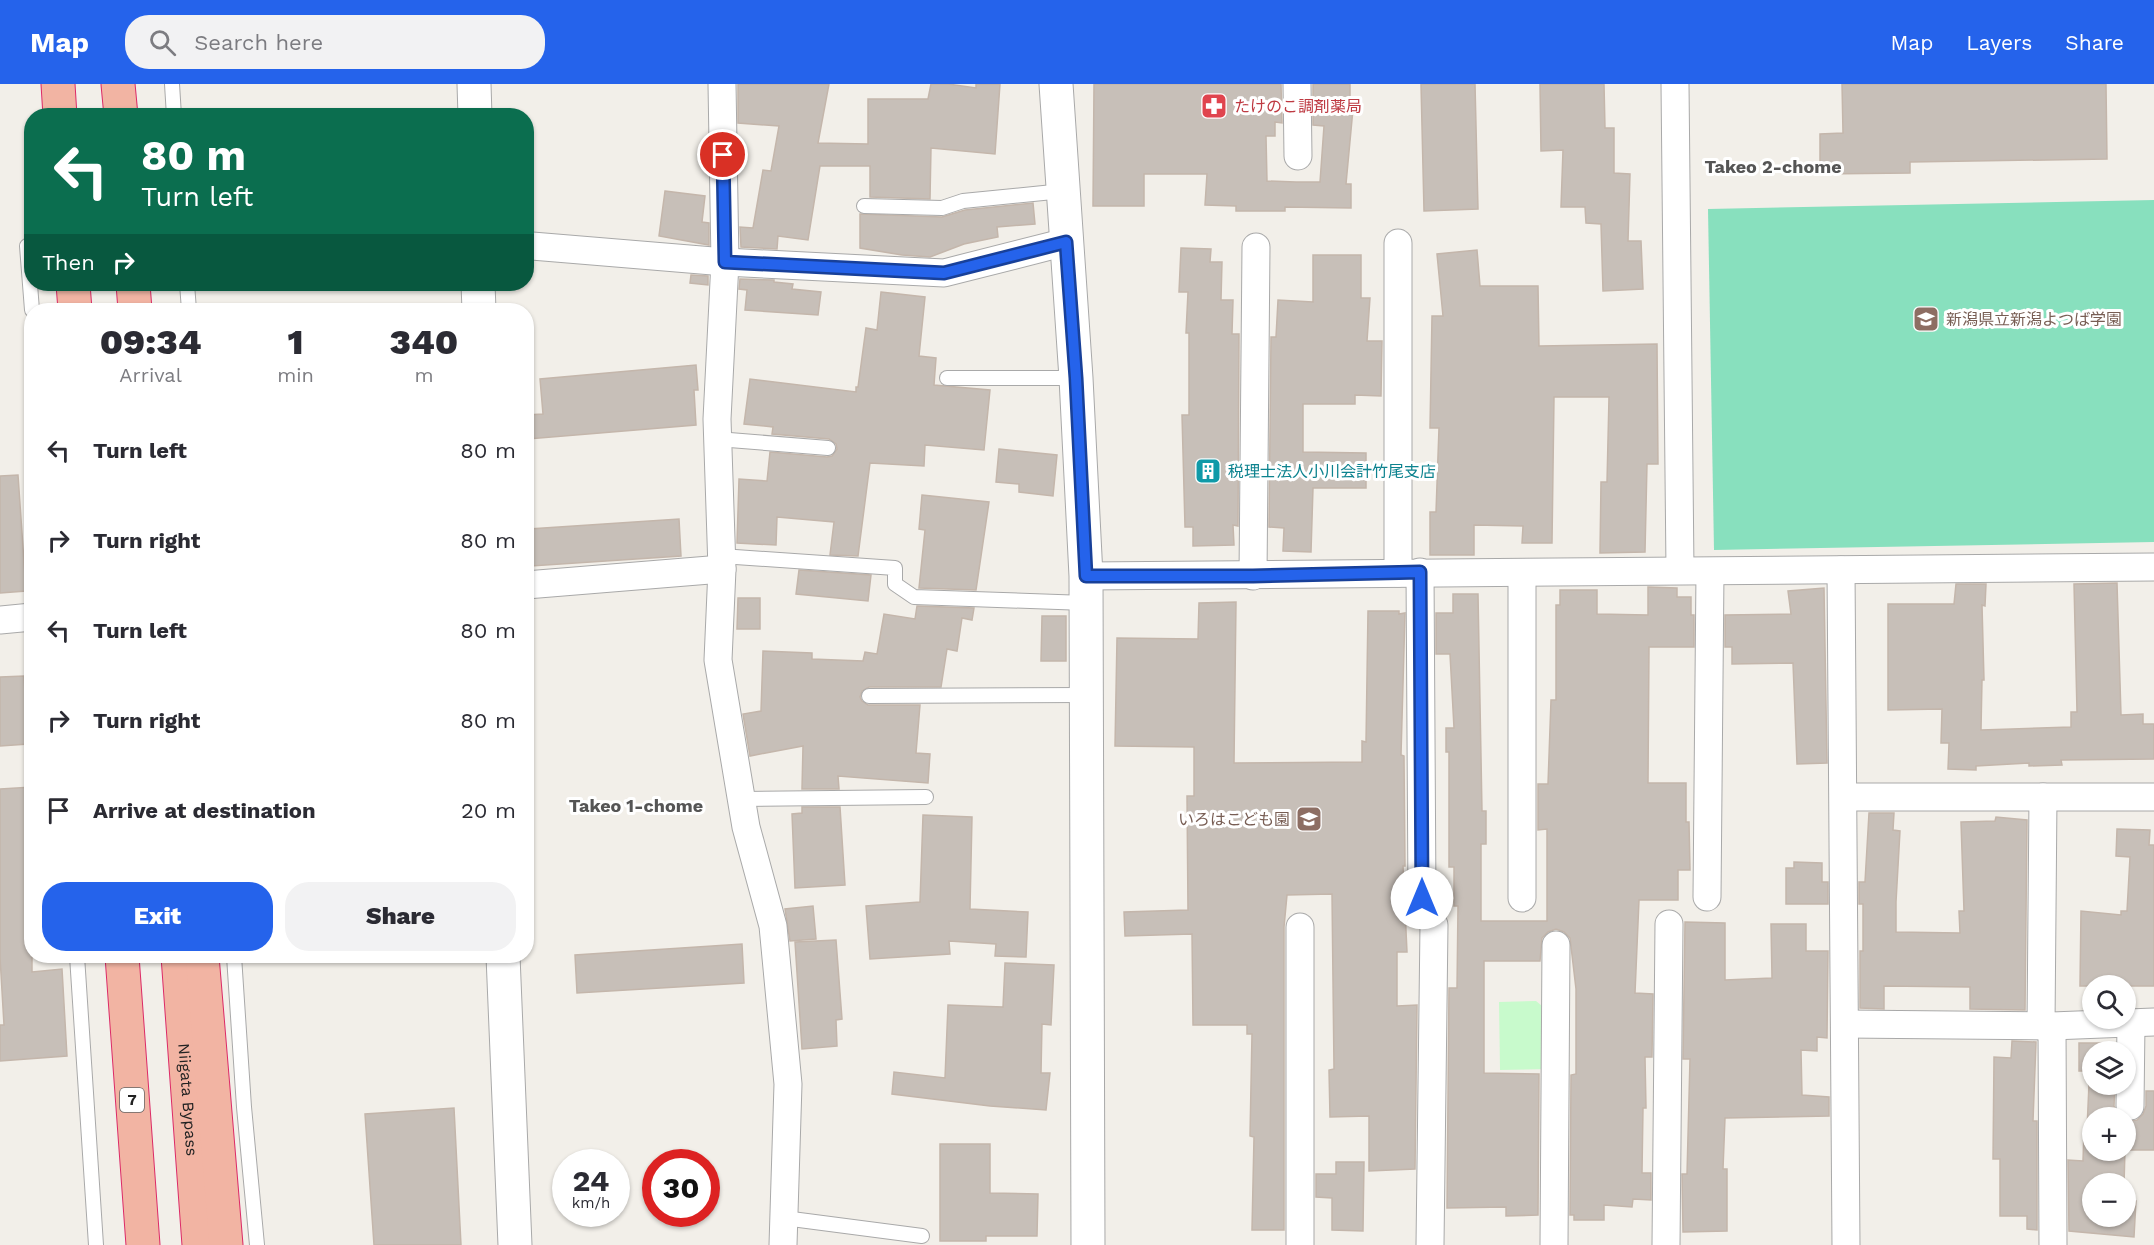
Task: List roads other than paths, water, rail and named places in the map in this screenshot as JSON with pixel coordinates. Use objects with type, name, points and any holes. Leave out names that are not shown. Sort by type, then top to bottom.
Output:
[{"type":"highway","points":[[58,84],[60,108]]},
{"type":"highway","points":[[118,84],[120,108]]},
{"type":"highway","name":"7","points":[[123,963],[143,1245]]},
{"type":"highway","name":"Niigata Bypass","points":[[179,963],[199,1245]]},
{"type":"highway","points":[[203,963],[226,1245]]},
{"type":"street","points":[[474,84],[475,108]]},
{"type":"street","points":[[722,84],[725,262],[717,419],[721,563],[718,660],[746,827],[773,926],[789,1084],[783,1245]]},
{"type":"street","points":[[1056,84],[1076,378],[1086,590],[1088,1245]]},
{"type":"street","points":[[1297,84],[1298,156]]},
{"type":"street","points":[[1675,84],[1680,570]]},
{"type":"street","points":[[534,246],[725,262],[944,273],[1066,242]]},
{"type":"street","points":[[1398,243],[1422,898]]},
{"type":"street","points":[[1253,576],[1256,247]]},
{"type":"street","points":[[534,584],[721,563]]},
{"type":"street","points":[[1086,590],[1253,576],[2154,567]]},
{"type":"street","points":[[1841,570],[1846,1245]]},
{"type":"street","points":[[1707,897],[1710,572]]},
{"type":"street","points":[[1522,573],[1522,898]]},
{"type":"street","points":[[0,620],[24,618]]},
{"type":"street","points":[[1844,797],[2154,797]]},
{"type":"street","points":[[2043,797],[2046,1026],[2053,1245]]},
{"type":"street","points":[[1666,1245],[1669,924]]},
{"type":"street","points":[[1430,1245],[1434,925]]},
{"type":"street","points":[[1300,927],[1300,1245]]},
{"type":"street","points":[[1554,1245],[1556,945]]},
{"type":"street","points":[[503,963],[515,1245]]},
{"type":"street","points":[[1845,1024],[2046,1026],[2142,1022],[2130,1106]]},
{"type":"lane","points":[[172,84],[174,108]]},
{"type":"lane","points":[[864,206],[942,208],[963,201],[1063,191]]},
{"type":"lane","points":[[947,378],[1076,378]]},
{"type":"lane","points":[[717,439],[828,448]]},
{"type":"lane","points":[[721,563],[895,568],[895,584],[914,597],[1086,590]]},
{"type":"lane","points":[[869,696],[1087,695]]},
{"type":"lane","points":[[741,799],[926,797]]},
{"type":"lane","points":[[77,963],[96,1245]]},
{"type":"lane","points":[[234,963],[244,1107],[257,1245]]},
{"type":"lane","points":[[784,1218],[922,1236]]},
{"type":"place","name":"たけのこ調剤薬局","points":[[1214,106]]},
{"type":"place","name":"新潟県立新潟よつば学園","points":[[1926,319]]},
{"type":"place","name":"税理士法人小川会計竹尾支店","points":[[1208,471]]},
{"type":"place","name":"いろはこども園","points":[[1309,819]]},
{"type":"district","name":"Takeo 2-chome","points":[[1773,167]]},
{"type":"district","name":"Takeo 1-chome","points":[[636,806]]}]
